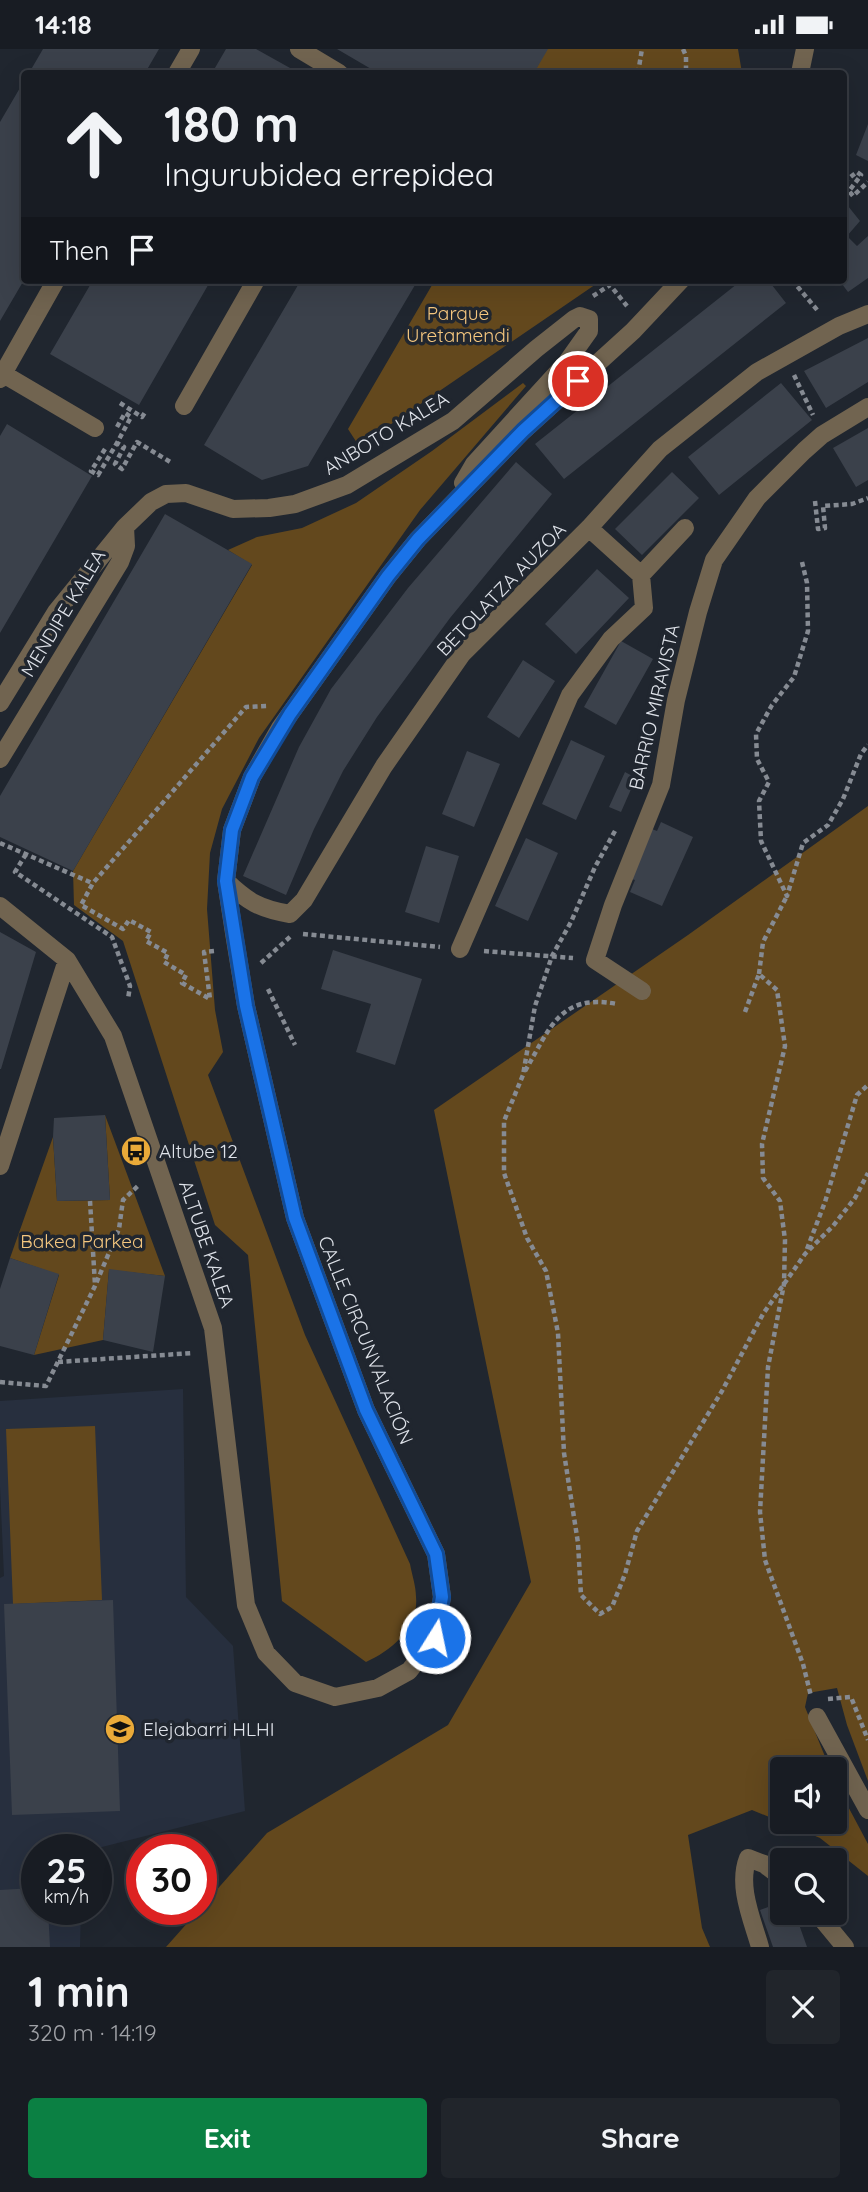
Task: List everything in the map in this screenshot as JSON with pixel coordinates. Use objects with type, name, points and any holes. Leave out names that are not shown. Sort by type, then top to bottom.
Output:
[{"type":"street","points":[[179,70],[191,49]]},
{"type":"street","points":[[299,49],[334,70]]},
{"type":"street","points":[[801,70],[805,49]]},
{"type":"street","points":[[54,284],[1,375],[97,435]]},
{"type":"street","points":[[184,406],[254,284]]},
{"type":"street","name":"CALLE CIRCUNVALACIÓN","points":[[246,1605],[266,1653],[295,1683],[335,1697],[378,1688],[410,1671],[435,1638],[442,1597],[436,1554],[366,1410],[295,1218],[246,1006],[226,881],[232,830],[252,777],[279,728],[388,576],[418,539],[523,431],[641,323],[677,284]]},
{"type":"street","name":"BETOLATZA AUZOA","points":[[226,881],[244,899],[264,910],[290,914],[304,900],[370,788],[463,654],[589,528],[660,449],[757,372],[868,314]]},
{"type":"street","name":"ANBOTO KALEA","points":[[124,527],[142,509],[166,494],[186,493],[233,509],[269,508],[295,504],[347,485],[453,421],[574,319],[580,316],[589,319],[589,331],[584,340],[474,464],[462,484],[456,502]]},
{"type":"street","points":[[822,435],[868,407]]},
{"type":"street","name":"BARRIO MIRAVISTA","points":[[595,960],[613,905],[661,785],[676,700],[714,560],[757,498],[822,435]]},
{"type":"street","name":"MENDIPE KALEA","points":[[0,702],[56,612],[124,527]]},
{"type":"street","name":"MENDIPE KALEA","points":[[0,759],[120,562],[127,546],[124,527]]},
{"type":"street","points":[[589,528],[641,575],[685,528]]},
{"type":"street","name":"BARRIO MIRAVISTA","points":[[460,949],[570,695],[611,639],[644,608],[641,575]]},
{"type":"street","name":"ALTUBE KALEA","points":[[0,906],[67,960],[113,1036],[213,1328],[246,1605]]},
{"type":"street","points":[[0,1166],[67,960]]},
{"type":"street","points":[[595,960],[642,991]]},
{"type":"street","points":[[815,1710],[868,1810]]},
{"type":"street","points":[[760,1947],[744,1886],[744,1869],[748,1858],[770,1869]]},
{"type":"street","points":[[827,1925],[845,1947]]},
{"type":"path","points":[[638,70],[642,49]]},
{"type":"path","points":[[683,49],[686,70]]},
{"type":"path","points":[[847,180],[857,172],[862,175],[849,191],[853,196],[868,182]]},
{"type":"path","points":[[796,284],[814,303],[830,332]]},
{"type":"path","points":[[586,300],[610,285],[641,323]]},
{"type":"path","points":[[784,376],[792,370],[822,435]]},
{"type":"path","points":[[120,403],[142,417],[146,411]]},
{"type":"path","points":[[97,435],[106,446],[91,471],[97,475],[131,417]]},
{"type":"path","points":[[117,443],[124,447],[115,464],[122,468],[137,442],[172,463]]},
{"type":"path","points":[[815,501],[818,529],[825,528],[823,506],[852,504],[868,498]]},
{"type":"path","points":[[787,896],[761,841],[760,801],[769,782],[757,759],[756,734],[772,705],[794,677],[808,631],[807,583],[802,562]]},
{"type":"path","points":[[218,950],[204,952],[210,999],[181,983],[186,975],[164,962],[168,953],[146,941],[151,932],[129,920],[123,929],[81,905],[93,883],[246,707],[269,706]]},
{"type":"path","points":[[746,1012],[759,974],[763,942],[787,896],[803,842],[828,825],[843,799],[861,754],[868,745]]},
{"type":"path","points":[[523,1075],[535,1006],[552,956],[571,922],[595,867],[620,824]]},
{"type":"path","points":[[0,843],[93,883]]},
{"type":"path","points":[[26,854],[15,872],[112,937],[130,986],[128,999]]},
{"type":"path","points":[[260,972],[258,965],[294,934],[595,960]]},
{"type":"path","points":[[759,974],[777,990],[785,1046],[762,1144],[762,1178],[780,1201],[785,1240],[783,1284],[768,1367],[760,1512],[765,1560],[803,1664],[815,1710],[834,1697],[851,1697],[868,1740]]},
{"type":"path","points":[[266,984],[295,1045]]},
{"type":"path","points":[[621,1005],[601,1001],[572,1007],[553,1020],[523,1075],[504,1121],[504,1173],[527,1238],[546,1271],[558,1333],[564,1453],[578,1543],[581,1595],[600,1613],[612,1607],[637,1531],[722,1391],[763,1314],[805,1254],[833,1226],[855,1198],[868,1173]]},
{"type":"path","points":[[805,1254],[825,1202],[856,1095],[868,1085]]},
{"type":"path","points":[[0,1382],[46,1386],[120,1229],[122,1200],[146,1179]]},
{"type":"path","points":[[90,1201],[95,1286]]},
{"type":"path","points":[[58,1363],[200,1353]]},
{"type":"shaded area","name":"Elejabarri HLHI","points":[[183,1389],[186,1597],[233,1646],[245,1811],[154,1834],[126,1834],[126,1841],[112,1844],[112,1834],[21,1834],[21,1925],[81,1925],[80,1947],[0,1947],[0,1578],[4,1576],[0,1401]]},
{"type":"green space","points":[[546,49],[738,49],[742,70],[536,70]]},
{"type":"green space","name":"Parque Uretamendi","points":[[433,284],[596,284],[359,446],[348,429]]},
{"type":"green space","points":[[523,383],[526,386],[420,510],[259,738],[222,809],[210,853],[207,909],[215,1010],[223,1052],[208,1075],[305,1335],[410,1564],[415,1585],[416,1608],[408,1628],[394,1645],[366,1662],[282,1601],[248,1255],[215,1225],[123,941],[74,905],[73,871],[252,565],[228,550],[257,537],[302,528],[356,503],[432,451]]},
{"type":"green space","points":[[868,806],[868,1781],[847,1725],[837,1688],[808,1693],[805,1707],[825,1757],[770,1757],[770,1817],[752,1810],[688,1835],[702,1928],[710,1947],[166,1947],[185,1925],[217,1925],[217,1889],[267,1833],[448,1725],[531,1582],[434,1110],[688,935]]},
{"type":"green space","name":"Bakea Parkea","points":[[105,1115],[165,1276],[109,1270],[103,1340],[34,1355],[59,1275],[10,1258],[53,1137],[57,1201],[110,1200]]},
{"type":"green space","points":[[95,1426],[102,1600],[13,1604],[6,1429]]},
{"type":"green space","points":[[847,1805],[868,1844],[868,1876],[847,1859],[847,1848],[833,1848],[810,1834],[847,1834]]},
{"type":"building","points":[[43,49],[159,49],[147,70],[31,70]]},
{"type":"building","points":[[226,49],[256,49],[294,70],[214,70]]},
{"type":"building","points":[[337,49],[548,49],[536,70],[373,70]]},
{"type":"building","points":[[21,86],[22,284],[0,321],[0,122]]},
{"type":"building","points":[[868,124],[868,161],[856,155]]},
{"type":"building","points":[[847,205],[860,221],[847,236]]},
{"type":"building","points":[[847,236],[857,246],[868,236],[868,278],[848,292],[842,284],[847,284]]},
{"type":"building","points":[[91,284],[209,284],[139,405],[50,354]]},
{"type":"building","points":[[299,284],[416,284],[308,466],[262,480],[204,445]]},
{"type":"building","points":[[737,284],[771,284],[786,303],[564,479],[535,444]]},
{"type":"building","points":[[868,338],[868,382],[826,408],[804,371]]},
{"type":"building","points":[[781,383],[812,420],[719,495],[688,457]]},
{"type":"building","points":[[7,424],[92,476],[0,633],[0,436]]},
{"type":"building","points":[[868,428],[868,480],[856,487],[833,448]]},
{"type":"building","points":[[516,462],[552,494],[450,618],[377,717],[343,771],[314,829],[286,895],[243,876],[299,747],[331,689],[408,588]]},
{"type":"building","points":[[672,472],[699,498],[642,555],[615,529]]},
{"type":"building","points":[[165,514],[252,564],[73,871],[0,837],[0,796]]},
{"type":"building","points":[[597,569],[629,598],[576,654],[545,624]]},
{"type":"building","points":[[621,641],[653,659],[616,725],[584,707]]},
{"type":"building","points":[[523,660],[555,681],[519,738],[487,717]]},
{"type":"building","points":[[571,740],[605,756],[576,820],[542,804]]},
{"type":"building","points":[[467,751],[500,764],[474,827],[442,814]]},
{"type":"building","points":[[625,772],[636,778],[621,812],[609,807]]},
{"type":"building","points":[[661,822],[693,837],[662,906],[630,892],[635,880],[631,879],[652,829],[657,831]]},
{"type":"building","points":[[526,838],[558,853],[528,921],[495,906]]},
{"type":"building","points":[[426,846],[459,856],[439,923],[405,912]]},
{"type":"building","points":[[0,932],[36,952],[1,1069],[0,1069]]},
{"type":"building","points":[[333,950],[422,979],[395,1065],[356,1052],[371,1004],[321,989]]},
{"type":"building","points":[[105,1115],[110,1200],[57,1201],[54,1118]]},
{"type":"building","points":[[10,1258],[59,1274],[34,1355],[0,1346],[0,1289]]},
{"type":"building","points":[[109,1269],[165,1276],[153,1352],[103,1340]]},
{"type":"building","points":[[113,1600],[120,1811],[12,1815],[4,1604]]},
{"type":"building","points":[[21,1889],[21,1925],[49,1925],[50,1947],[0,1947],[0,1890]]},
{"type":"building","points":[[770,1906],[770,1925],[799,1925],[807,1947],[773,1947],[760,1910]]},
{"type":"place","name":"Altube 12","points":[[136,1151]]},
{"type":"place","name":"Elejabarri HLHI","points":[[120,1729]]},
{"type":"route","points":[[435,1638],[442,1597],[436,1554],[366,1410],[295,1218],[246,1006],[226,881],[232,830],[252,777],[279,728],[388,576],[418,539],[523,431],[578,381]]}]
